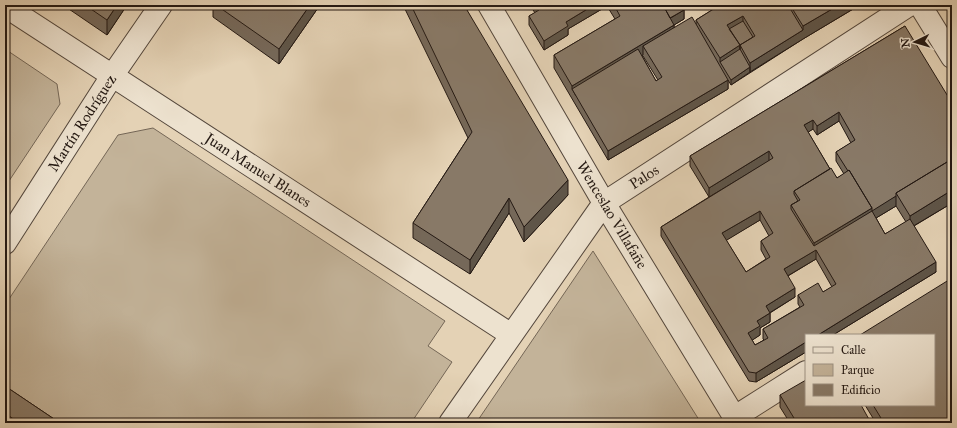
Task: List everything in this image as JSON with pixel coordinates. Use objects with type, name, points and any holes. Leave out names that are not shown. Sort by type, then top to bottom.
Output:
[{"type":"street","name":"Martín Rodríguez","points":[[5,243],[112,76],[161,5]]},
{"type":"street","name":"Wenceslao Villafañe","points":[[489,5],[604,204],[736,420]]},
{"type":"street","name":"Palos","points":[[450,423],[510,334],[604,204],[910,5]]},
{"type":"street","points":[[920,5],[952,57]]},
{"type":"street","name":"Juan Manuel Blanes","points":[[5,6],[510,334]]},
{"type":"street","points":[[736,420],[805,373]]},
{"type":"green space","points":[[5,49],[57,84],[60,104],[5,187]]},
{"type":"green space","points":[[153,128],[445,321],[428,346],[452,362],[411,423],[5,423],[5,305],[118,135]]},
{"type":"green space","points":[[593,251],[701,423],[476,423]]},
{"type":"building","points":[[85,5],[117,5],[107,20]]},
{"type":"building","points":[[216,5],[310,5],[279,49]]},
{"type":"building","points":[[411,5],[464,5],[568,180],[524,227],[509,198],[470,260],[413,223],[472,132]]},
{"type":"building","points":[[536,5],[594,5],[566,22],[568,26],[544,41],[529,16],[539,10]]},
{"type":"building","points":[[614,5],[663,5],[674,25],[572,86],[554,55],[620,16]]},
{"type":"building","points":[[663,5],[681,5],[684,10],[670,18]]},
{"type":"building","points":[[720,5],[788,5],[803,30],[750,63],[740,45],[720,58],[696,20]],"holes":[[[743,16],[755,36],[740,45],[727,25]]]},
{"type":"building","points":[[790,5],[839,5],[803,26]]},
{"type":"building","points":[[692,17],[728,80],[608,151],[572,89],[638,49],[656,81],[662,77],[643,46]]},
{"type":"building","points":[[743,21],[753,37],[740,45],[729,29]]},
{"type":"building","points":[[905,26],[952,103],[952,159],[896,193],[896,196],[872,211],[885,234],[910,219],[936,262],[820,334],[805,334],[805,343],[756,373],[749,372],[661,227],[773,158],[769,151],[709,188],[690,156]],"holes":[[[839,112],[855,140],[836,152],[848,171],[849,170],[872,208],[872,211],[814,246],[791,209],[791,205],[798,201],[794,191],[830,169],[804,125],[813,120],[817,126]],[[760,211],[773,233],[761,241],[770,257],[746,272],[722,233]],[[816,250],[836,284],[823,292],[818,283],[798,295],[804,305],[763,329],[768,338],[755,345],[748,333],[760,326],[757,321],[770,313],[766,306],[795,288],[784,269]]]},
{"type":"building","points":[[740,49],[750,67],[731,80],[720,62]]},
{"type":"building","points":[[952,159],[952,190],[910,216],[896,193]]},
{"type":"building","points":[[831,168],[837,178],[849,170],[872,208],[814,243],[791,205],[800,200],[794,191]]},
{"type":"building","points":[[952,278],[952,423],[884,423],[874,406],[935,406],[935,334],[862,334]]},
{"type":"building","points":[[805,381],[805,406],[862,406],[871,423],[797,423],[780,395]]},
{"type":"building","points":[[5,386],[60,423],[19,423],[5,413]]}]
